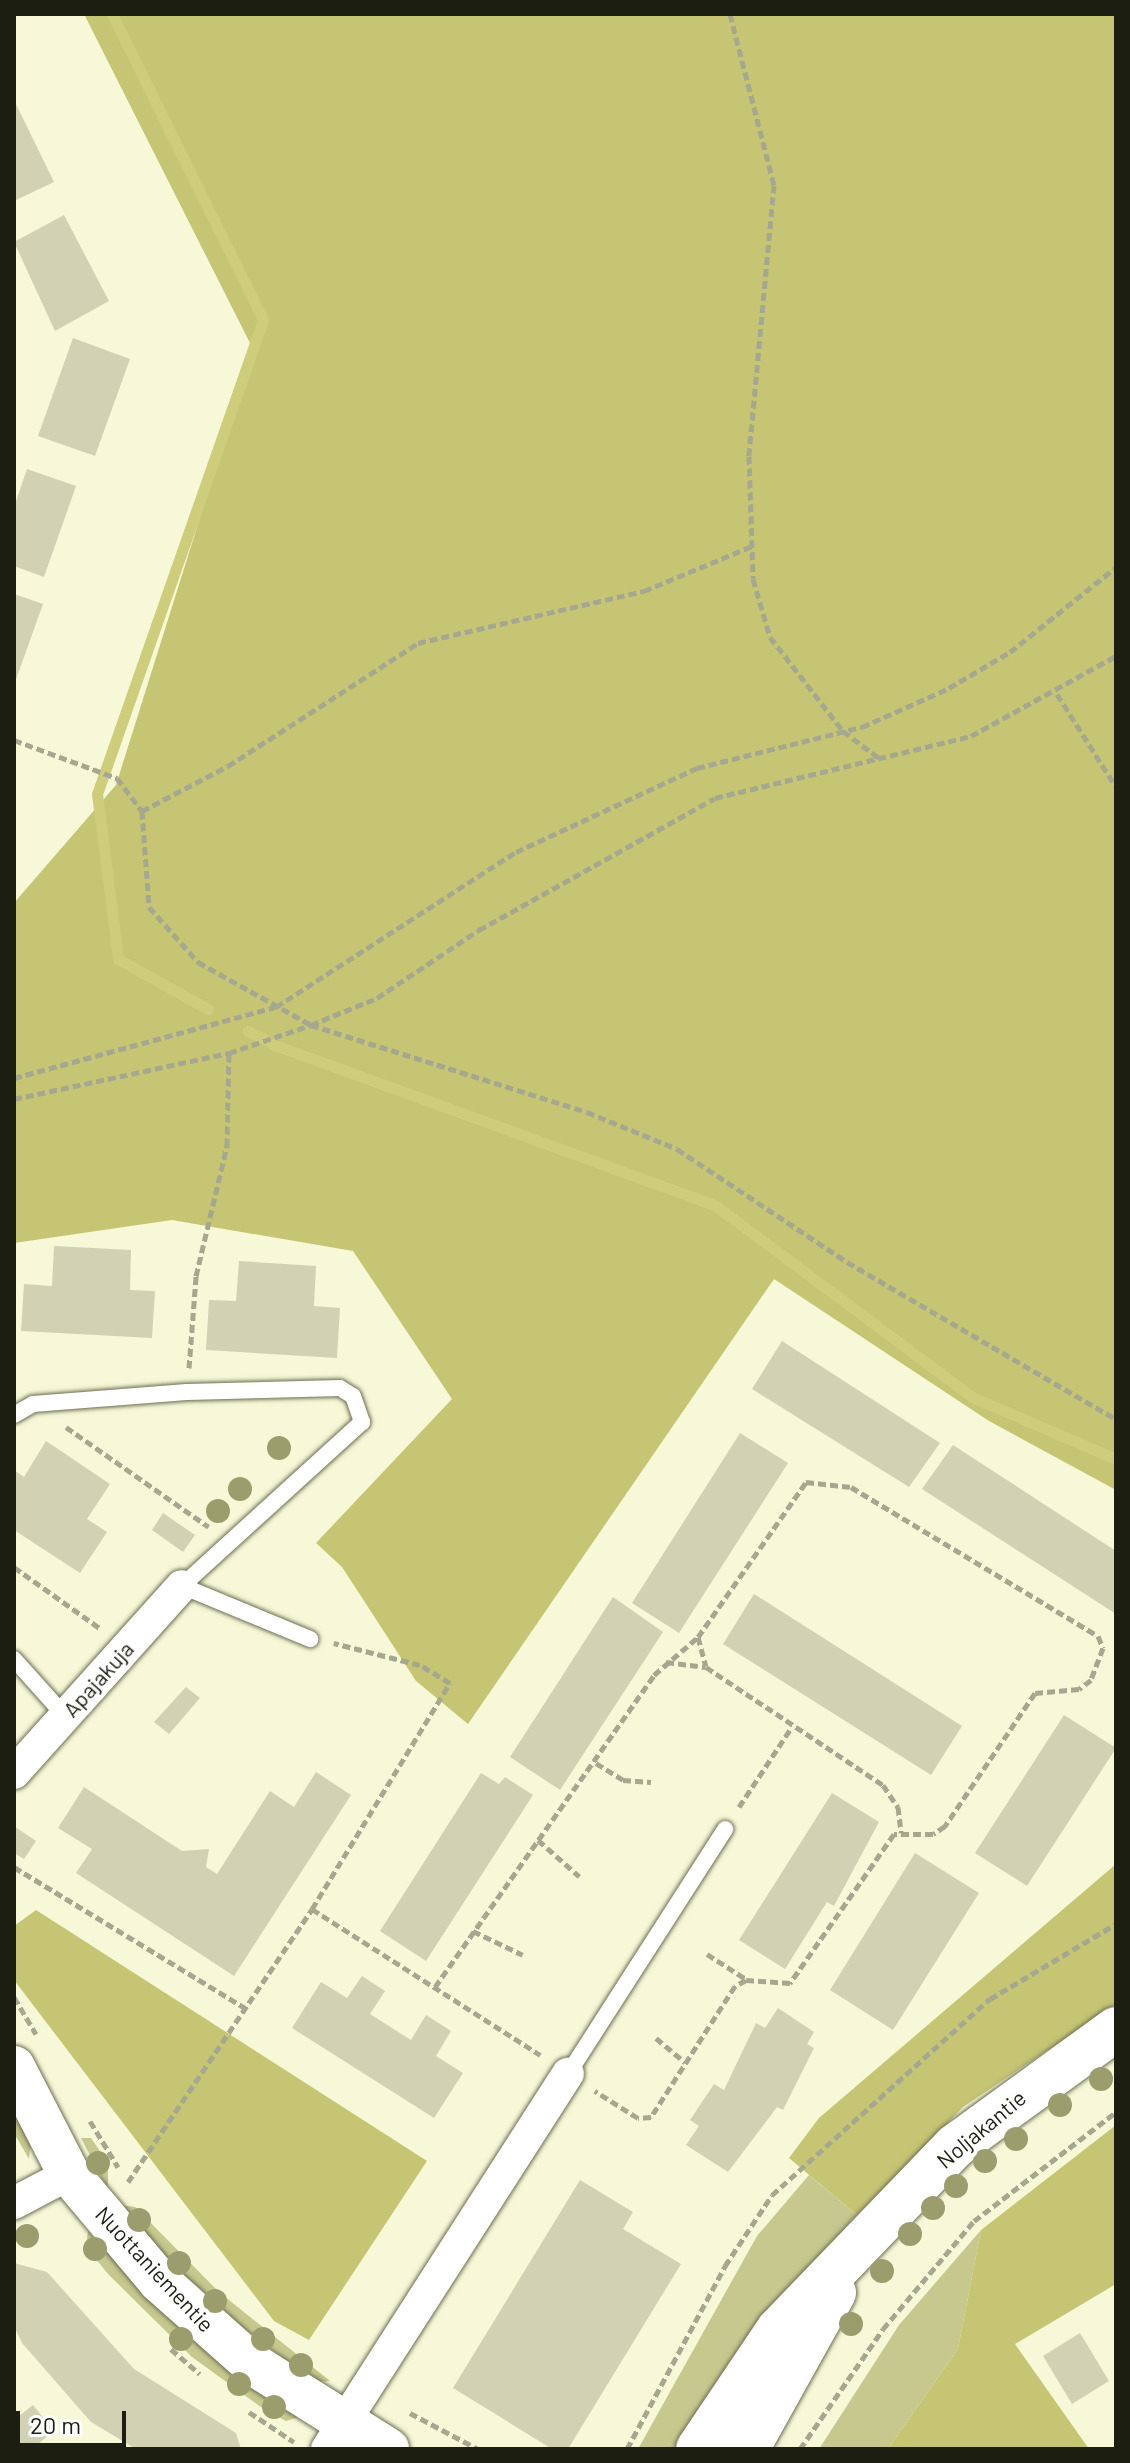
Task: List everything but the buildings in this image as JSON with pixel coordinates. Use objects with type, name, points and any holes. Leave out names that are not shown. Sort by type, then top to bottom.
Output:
[{"type":"main road","name":"Noljakantie","points":[[698,2449],[778,2330],[955,2146],[1116,2029]]},
{"type":"main road","name":"Noljakantie","points":[[747,2449],[859,2245]]},
{"type":"street","name":"Apajakuja","points":[[14,1773],[182,1586]]},
{"type":"street","name":"Nuottaniementie","points":[[27,2054],[69,2174],[201,2323],[388,2449]]},
{"type":"street","points":[[346,2420],[568,2074]]},
{"type":"street","points":[[14,2203],[69,2174]]},
{"type":"lane","points":[[14,1415],[33,1404],[187,1392],[340,1388],[353,1396],[362,1422],[233,1543],[182,1586],[310,1639]]},
{"type":"lane","points":[[14,1659],[65,1716]]},
{"type":"lane","points":[[568,2074],[725,1829]]},
{"type":"path","points":[[730,14],[774,185],[749,456],[752,546],[770,637],[843,731],[879,758]]},
{"type":"path","points":[[142,811],[228,766],[418,643],[644,591],[752,546]]},
{"type":"path","points":[[14,1078],[276,1007],[516,852],[697,768],[843,731],[949,688],[1010,652],[1116,567]]},
{"type":"path","points":[[14,1099],[229,1053],[311,1025],[377,998],[479,930],[715,798],[971,736],[1057,694],[1116,656]]},
{"type":"path","points":[[1057,694],[1116,787]]},
{"type":"path","points":[[14,740],[117,778],[142,811],[149,907],[198,962],[311,1025],[587,1112],[677,1149],[847,1262],[1116,1419]]},
{"type":"path","points":[[187,1392],[196,1276],[227,1146],[229,1053]]},
{"type":"path","points":[[33,1404],[233,1543]]},
{"type":"path","points":[[435,1987],[665,1662],[698,1637],[789,1497],[819,1478],[951,1543],[1098,1636],[1103,1648],[1091,1680],[1079,1689],[1035,1693],[945,1826],[933,1834],[901,1833]]},
{"type":"path","points":[[14,1567],[126,1647]]},
{"type":"path","points":[[698,1637],[706,1667]]},
{"type":"path","points":[[128,2182],[312,1909],[450,1683],[384,1653],[310,1639]]},
{"type":"path","points":[[665,1662],[706,1667],[791,1728],[883,1785],[898,1807],[901,1833],[790,1983],[746,1980],[707,1954]]},
{"type":"path","points":[[725,1829],[791,1728]]},
{"type":"path","points":[[596,1763],[623,1780],[651,1782]]},
{"type":"path","points":[[538,1840],[579,1876]]},
{"type":"path","points":[[14,1867],[245,2008]]},
{"type":"path","points":[[312,1909],[638,2118],[651,2117],[735,1986],[746,1980]]},
{"type":"path","points":[[627,2449],[725,2266],[772,2195],[990,1999],[1116,1924]]},
{"type":"path","points":[[473,1931],[523,1955]]},
{"type":"path","points":[[14,1997],[27,2054]]},
{"type":"path","points":[[656,2038],[685,2062]]},
{"type":"path","points":[[80,2105],[135,2192]]},
{"type":"path","points":[[800,2449],[883,2329],[974,2221],[1116,2112]]},
{"type":"path","points":[[346,2420],[478,2449]]},
{"type":"green space","points":[[14,2108],[31,2143],[29,2159],[14,2133]]},
{"type":"green space","points":[[81,2138],[91,2138],[108,2163],[108,2190]]},
{"type":"green space","points":[[809,2175],[857,2215],[791,2288],[681,2449],[638,2449],[757,2236]]},
{"type":"green space","points":[[119,2205],[135,2207],[219,2292],[330,2381],[314,2382],[199,2294]]},
{"type":"green space","points":[[981,2230],[958,2349],[888,2449],[819,2449],[899,2325]]},
{"type":"green space","points":[[88,2231],[210,2356],[305,2415],[286,2421],[265,2410],[192,2357],[109,2275],[86,2247]]},
{"type":"shaded area","points":[[84,14],[1116,14],[1116,1490],[989,1421],[774,1279],[468,1724],[416,1681],[342,1567],[316,1543],[452,1399],[353,1251],[172,1220],[14,1243],[14,903],[116,785],[253,349]]},
{"type":"shaded area","points":[[1116,1864],[1116,2004],[963,2107],[857,2215],[789,2158],[819,2118]]},
{"type":"shaded area","points":[[36,1910],[427,2161],[309,2340],[274,2321],[14,1980],[14,1926]]},
{"type":"shaded area","points":[[1116,2125],[1116,2284],[1015,2344],[1089,2449],[888,2449],[958,2349],[981,2230]]},
{"type":"waterway","points":[[112,14],[263,320],[97,794],[118,959],[208,1009]]},
{"type":"waterway","points":[[248,1031],[264,1039]]},
{"type":"waterway","points":[[272,1044],[716,1206],[972,1397],[1116,1459]]}]
